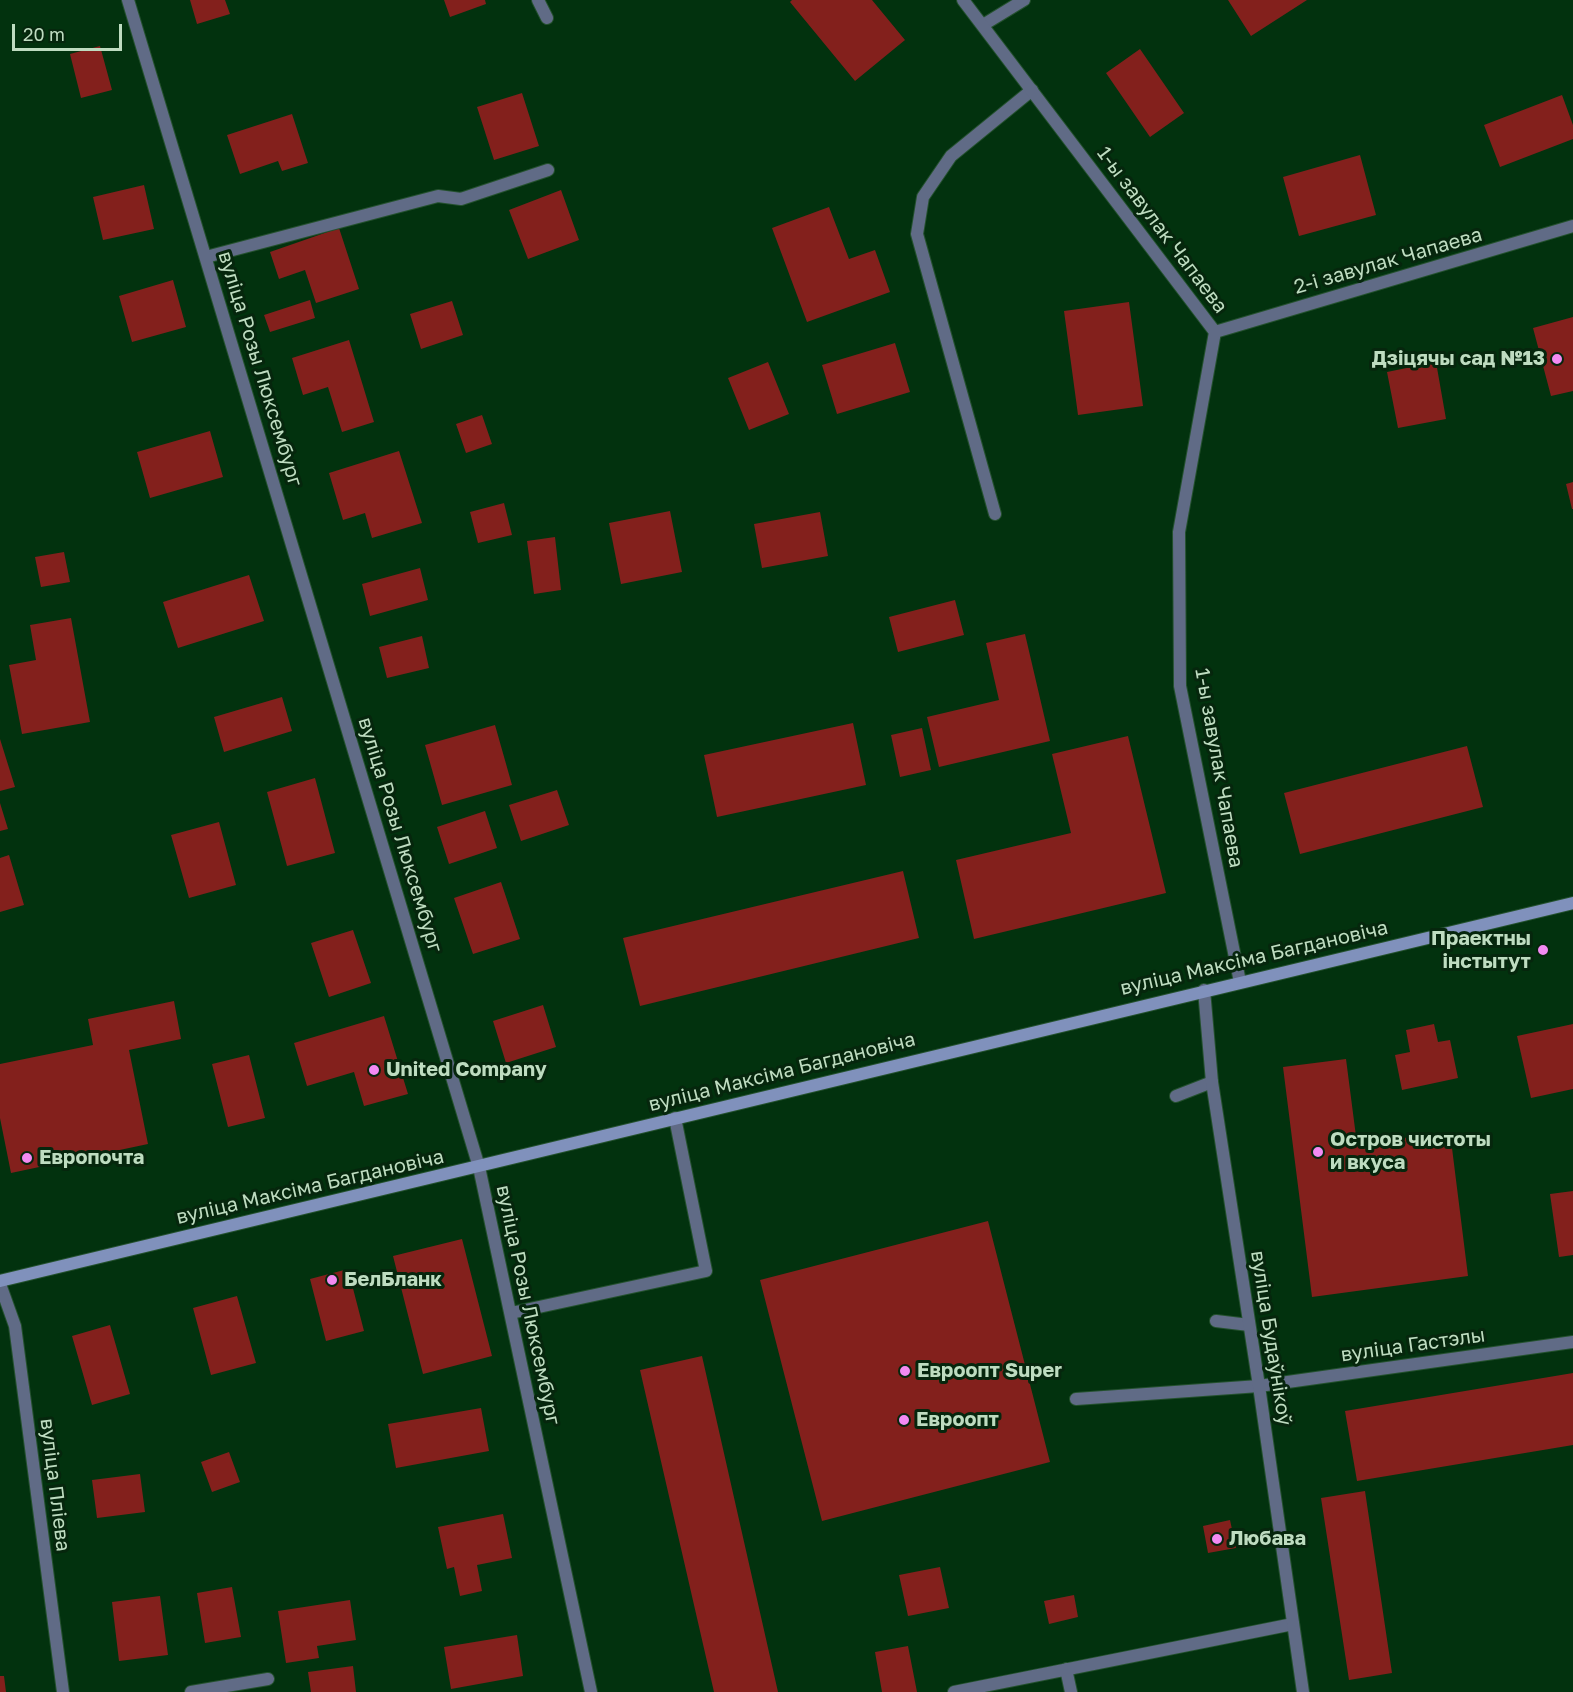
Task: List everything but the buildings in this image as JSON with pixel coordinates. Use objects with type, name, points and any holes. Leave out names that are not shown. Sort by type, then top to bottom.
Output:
[{"type":"main road","name":"вуліца Максіма Багдановіча","points":[[0,1283],[1204,990],[1573,903]]},
{"type":"street","name":"вуліца Розы Люксембург","points":[[128,0],[479,1167],[591,1692]]},
{"type":"street","points":[[538,0],[547,18]]},
{"type":"street","name":"1-ы завулак Чапаева","points":[[963,0],[1215,332],[1179,532],[1180,686],[1240,982]]},
{"type":"street","points":[[983,25],[1024,0]]},
{"type":"street","points":[[995,514],[918,234],[923,197],[951,156],[1032,90]]},
{"type":"street","points":[[206,257],[438,196],[461,199],[548,170]]},
{"type":"street","name":"2-і завулак Чапаева","points":[[1215,332],[1573,226]]},
{"type":"street","name":"вуліца Будаўнікоў","points":[[1204,990],[1212,1082],[1303,1692]]},
{"type":"street","points":[[1176,1096],[1212,1082]]},
{"type":"street","points":[[511,1313],[706,1271],[675,1118]]},
{"type":"street","name":"вуліца Пліева","points":[[0,1283],[15,1326],[63,1692]]},
{"type":"street","points":[[1216,1321],[1249,1325]]},
{"type":"street","name":"вуліца Гастэлы","points":[[1076,1399],[1259,1386],[1573,1342]]},
{"type":"street","points":[[954,1692],[1293,1624]]},
{"type":"street","points":[[1066,1669],[1071,1692]]},
{"type":"street","points":[[191,1692],[268,1679]]},
{"type":"place","name":"Дзіцячы сад №13","points":[[1557,359]]},
{"type":"place","name":"Праектны інстытут","points":[[1543,950]]},
{"type":"place","name":"United Company","points":[[374,1070]]},
{"type":"place","name":"Остров чистоты и вкуса","points":[[1318,1152]]},
{"type":"place","name":"Европочта","points":[[27,1158]]},
{"type":"place","name":"БелБланк","points":[[332,1280]]},
{"type":"place","name":"Евроопт Super","points":[[905,1371]]},
{"type":"place","name":"Евроопт","points":[[904,1420]]},
{"type":"place","name":"Любава","points":[[1217,1539]]}]
